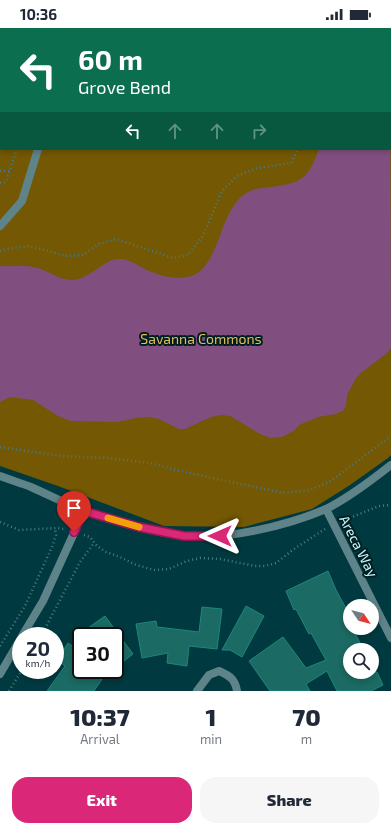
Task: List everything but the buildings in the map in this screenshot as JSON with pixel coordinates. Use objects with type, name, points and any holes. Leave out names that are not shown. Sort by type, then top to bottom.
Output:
[{"type":"street","points":[[0,226],[22,201],[38,150]]},
{"type":"street","points":[[0,476],[30,487],[84,511],[139,527],[184,536],[220,536],[261,529],[326,509],[376,477],[391,465]]},
{"type":"street","name":"Areca Way","points":[[326,509],[391,638]]},
{"type":"street","points":[[28,627],[43,601],[84,511]]},
{"type":"street","points":[[0,674],[12,654]]},
{"type":"street","points":[[197,691],[209,675],[219,671],[229,676],[236,684],[237,691]]},
{"type":"path","points":[[0,183],[6,182],[17,150]]},
{"type":"path","points":[[0,251],[29,246],[66,256],[83,255],[99,244],[116,239],[173,258],[188,256],[203,236],[222,191],[237,176],[257,168],[291,163],[298,150]]},
{"type":"path","points":[[0,171],[9,171]]},
{"type":"path","points":[[0,447],[61,456],[108,458],[150,463],[180,471],[283,493],[310,490],[331,481],[391,436]]},
{"type":"path","points":[[0,646],[25,606],[52,547],[56,535],[55,528]]},
{"type":"path","points":[[46,627],[80,562],[94,543]]},
{"type":"path","points":[[9,691],[16,679]]},
{"type":"green space","name":"Savanna Commons","points":[[0,150],[391,150],[391,455],[350,485],[312,509],[244,527],[164,526],[0,466]]},
{"type":"shaded area","points":[[319,150],[390,150],[391,348],[386,354],[356,378],[347,395],[344,410],[336,414],[318,417],[299,425],[295,430],[282,437],[271,438],[260,434],[230,416],[221,415],[211,417],[185,429],[179,429],[159,419],[149,417],[117,422],[71,421],[58,416],[33,400],[10,397],[0,402],[0,266],[33,267],[63,279],[73,280],[86,276],[108,262],[124,259],[131,261],[153,273],[167,277],[181,278],[194,275],[207,263],[213,253],[232,208],[239,199],[248,192],[256,189],[290,184],[297,181],[307,173]]},
{"type":"slow traffic","points":[[108,518],[139,527]]},
{"type":"route","points":[[74,532],[84,511],[139,527],[184,536],[220,536]]}]
